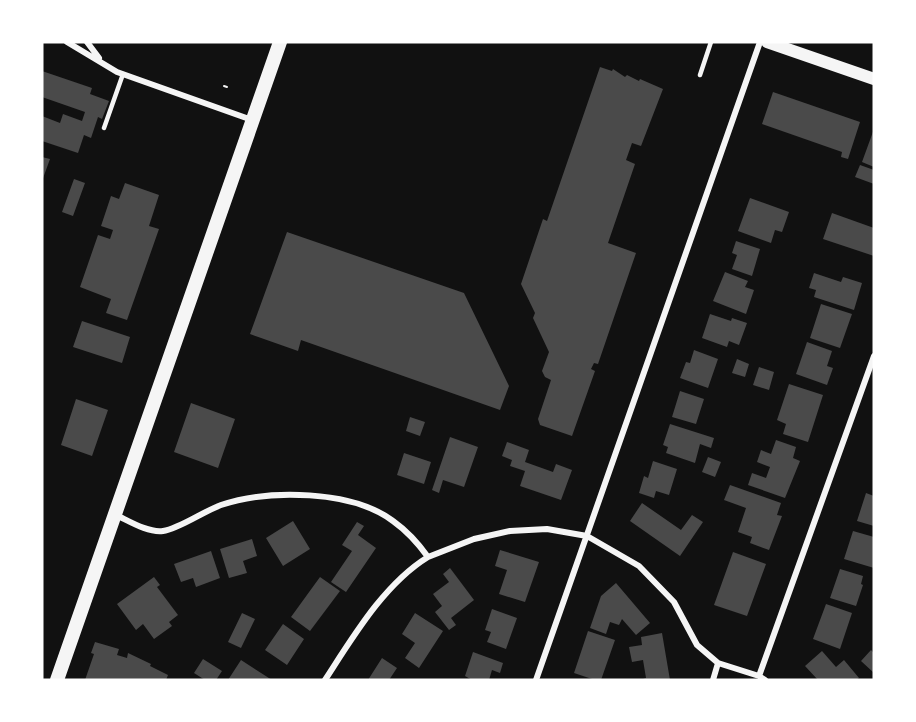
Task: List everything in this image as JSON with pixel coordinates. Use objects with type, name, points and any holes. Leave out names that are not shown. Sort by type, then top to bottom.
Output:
[{"type":"main road","points":[[57,680],[280,42]]},
{"type":"main road","points":[[767,42],[874,79]]},
{"type":"street","points":[[67,42],[123,74],[253,120]]},
{"type":"street","points":[[87,42],[105,65]]},
{"type":"street","points":[[536,680],[760,42]]},
{"type":"street","points":[[325,680],[355,636],[396,582],[410,568],[428,557],[474,538],[510,531],[547,529],[587,536],[639,566],[674,602],[697,645],[718,663],[762,678],[874,356]]},
{"type":"street","points":[[115,515],[152,530],[162,531],[173,529],[221,505],[239,500],[303,494],[350,502],[392,519],[415,539],[428,557]]},
{"type":"street","points":[[713,680],[718,663]]},
{"type":"lane","points":[[700,75],[711,42]]},
{"type":"lane","points":[[104,128],[123,74]]},
{"type":"building","points":[[600,67],[612,71],[613,69],[625,77],[627,75],[639,81],[640,79],[663,89],[641,146],[632,143],[626,160],[635,164],[608,243],[636,253],[598,364],[594,363],[591,369],[595,371],[572,436],[540,425],[538,419],[551,380],[545,377],[542,371],[549,352],[533,318],[535,313],[521,284],[543,219],[547,221]]},
{"type":"building","points":[[42,71],[92,88],[90,94],[109,101],[102,119],[98,117],[91,138],[84,135],[78,153],[42,141],[42,116],[60,123],[63,114],[82,121],[85,112],[42,97]]},
{"type":"building","points":[[773,92],[860,122],[848,159],[841,157],[842,152],[762,124]]},
{"type":"building","points":[[874,129],[874,167],[862,162]]},
{"type":"building","points":[[42,157],[50,159],[42,181]]},
{"type":"building","points":[[860,165],[874,170],[874,184],[855,177]]},
{"type":"building","points":[[74,179],[85,183],[73,216],[62,212]]},
{"type":"building","points":[[125,183],[159,195],[149,226],[159,229],[127,320],[106,313],[111,299],[80,287],[98,235],[110,239],[113,230],[101,226],[111,196],[119,199]]},
{"type":"building","points":[[750,198],[789,212],[782,232],[775,230],[771,243],[738,231]]},
{"type":"building","points":[[832,213],[874,228],[874,256],[823,239]]},
{"type":"building","points":[[287,232],[464,293],[509,386],[500,410],[301,340],[298,351],[250,334]]},
{"type":"building","points":[[736,241],[760,249],[752,276],[732,269],[737,255],[732,253]]},
{"type":"building","points":[[725,272],[748,281],[745,287],[754,290],[746,314],[713,301]]},
{"type":"building","points":[[814,273],[841,282],[843,277],[862,283],[854,310],[814,297],[816,290],[809,288]]},
{"type":"building","points":[[821,304],[852,314],[840,348],[810,338]]},
{"type":"building","points":[[710,314],[731,321],[732,318],[747,323],[739,345],[729,341],[727,347],[702,338]]},
{"type":"building","points":[[82,321],[130,337],[122,363],[73,347]]},
{"type":"building","points":[[807,342],[832,351],[827,366],[833,368],[827,385],[796,374]]},
{"type":"building","points":[[694,350],[718,359],[708,388],[680,378],[686,362],[690,363]]},
{"type":"building","points":[[737,359],[749,364],[745,377],[732,373]]},
{"type":"building","points":[[759,367],[774,372],[769,390],[753,385]]},
{"type":"building","points":[[789,384],[823,395],[808,442],[783,434],[786,424],[777,420]]},
{"type":"building","points":[[680,391],[704,399],[696,424],[672,417]]},
{"type":"building","points":[[76,399],[108,410],[92,456],[61,445]]},
{"type":"building","points":[[191,403],[235,419],[218,468],[174,452]]},
{"type":"building","points":[[410,417],[425,422],[420,436],[406,431]]},
{"type":"building","points":[[670,424],[714,438],[711,448],[700,444],[695,463],[666,453],[668,447],[663,445]]},
{"type":"building","points":[[450,437],[478,447],[464,487],[443,480],[439,493],[432,490]]},
{"type":"building","points":[[776,440],[796,447],[793,458],[800,461],[785,498],[748,485],[752,473],[766,478],[770,467],[757,462],[761,450],[771,454]]},
{"type":"building","points":[[507,442],[529,450],[525,462],[553,472],[556,464],[572,470],[561,500],[520,486],[525,471],[510,466],[512,460],[502,456]]},
{"type":"building","points":[[404,453],[431,462],[424,484],[397,475]]},
{"type":"building","points":[[708,457],[721,462],[715,477],[702,472]]},
{"type":"building","points":[[653,461],[677,469],[669,495],[656,491],[654,498],[639,493],[644,476],[648,478]]},
{"type":"building","points":[[730,485],[781,503],[777,515],[782,516],[769,550],[750,543],[752,537],[738,532],[746,508],[724,500]]},
{"type":"building","points":[[866,493],[874,496],[874,526],[857,521]]},
{"type":"building","points":[[642,503],[681,530],[692,515],[703,522],[680,556],[630,521]]},
{"type":"building","points":[[293,521],[310,549],[283,566],[266,538]]},
{"type":"building","points":[[357,522],[364,526],[358,535],[376,548],[346,592],[331,582],[352,551],[342,545]]},
{"type":"building","points":[[853,531],[874,537],[874,568],[844,559]]},
{"type":"building","points":[[252,539],[257,556],[243,561],[247,573],[229,578],[220,549]]},
{"type":"building","points":[[500,550],[539,562],[525,602],[499,594],[507,570],[495,566]]},
{"type":"building","points":[[211,551],[220,578],[196,587],[193,578],[181,582],[174,564]]},
{"type":"building","points":[[733,552],[766,564],[747,616],[714,605]]},
{"type":"building","points":[[450,568],[474,600],[451,618],[456,625],[449,630],[435,612],[442,606],[433,594],[449,582],[443,574]]},
{"type":"building","points":[[840,569],[863,576],[861,584],[863,585],[856,606],[830,598]]},
{"type":"building","points":[[154,577],[160,585],[157,587],[178,615],[169,622],[172,626],[154,639],[143,624],[136,630],[117,604]]},
{"type":"building","points":[[320,577],[340,591],[310,631],[291,617]]},
{"type":"building","points":[[616,583],[650,623],[636,635],[622,619],[619,625],[610,622],[606,634],[590,628],[601,596]]},
{"type":"building","points":[[826,604],[852,613],[840,649],[813,639]]},
{"type":"building","points":[[492,609],[517,618],[506,649],[487,642],[491,632],[485,630]]},
{"type":"building","points":[[242,613],[255,619],[241,648],[228,642]]},
{"type":"building","points":[[415,613],[443,631],[419,668],[405,658],[415,643],[402,634]]},
{"type":"building","points":[[283,624],[304,639],[287,665],[265,650]]},
{"type":"building","points":[[588,631],[615,640],[601,680],[574,673]]},
{"type":"building","points":[[662,633],[670,680],[640,680],[646,678],[643,660],[632,662],[629,647],[642,645],[641,637]]},
{"type":"building","points":[[95,642],[119,649],[117,655],[127,658],[128,653],[151,664],[150,666],[168,675],[166,680],[85,680],[94,654],[91,653]]},
{"type":"building","points":[[871,650],[874,653],[874,673],[861,661]]},
{"type":"building","points":[[822,651],[836,667],[844,660],[859,678],[856,680],[818,680],[805,666]]},
{"type":"building","points":[[473,652],[503,663],[500,673],[492,670],[489,680],[472,680],[465,676]]},
{"type":"building","points":[[382,658],[397,668],[389,680],[368,680]]},
{"type":"building","points":[[203,659],[222,671],[216,680],[205,680],[194,673]]},
{"type":"building","points":[[241,660],[272,680],[228,680]]}]
